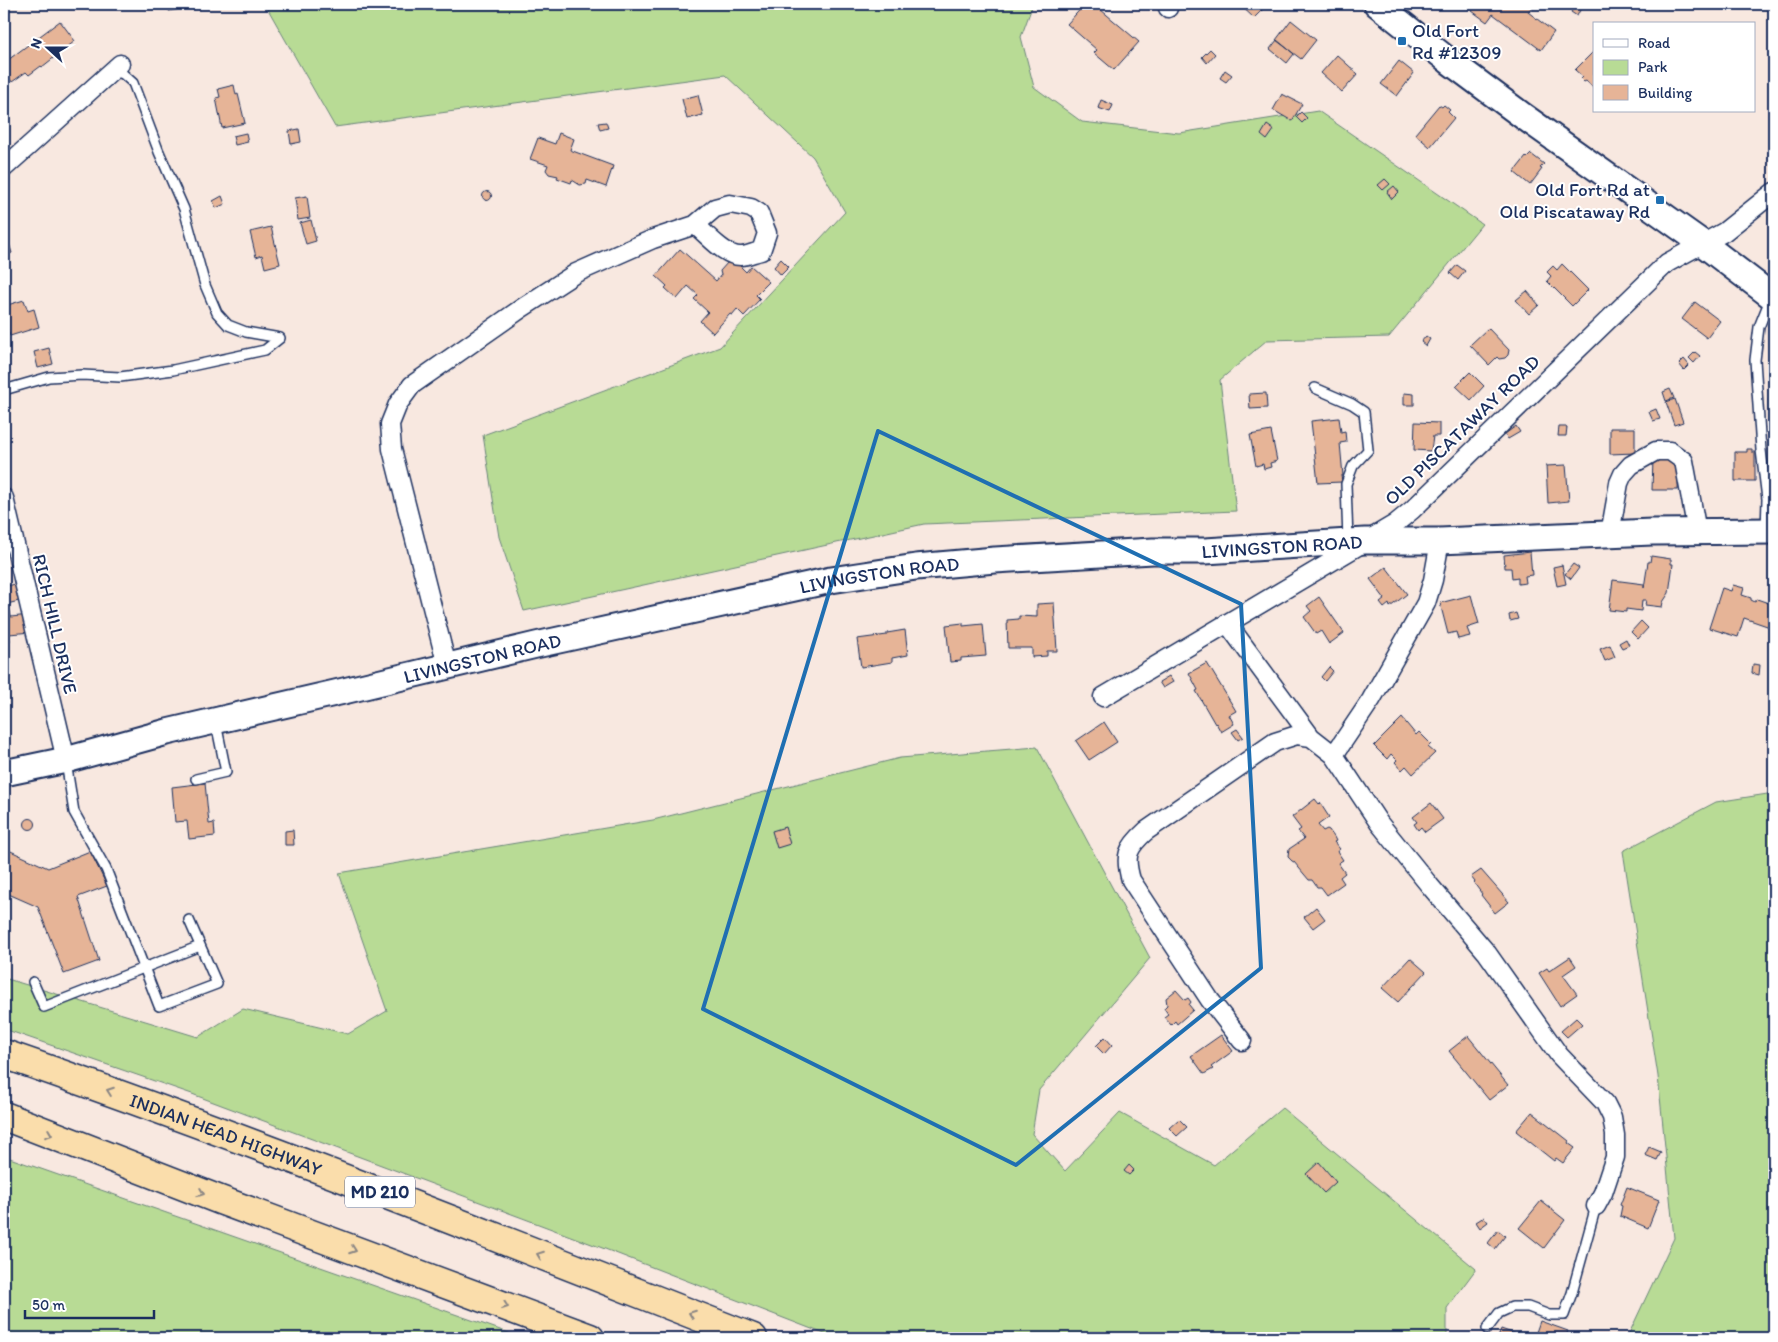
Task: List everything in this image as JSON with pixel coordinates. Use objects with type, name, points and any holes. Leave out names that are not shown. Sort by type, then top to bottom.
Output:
[{"type":"highway","name":"INDIAN HEAD HIGHWAY","points":[[4,1054],[112,1092],[374,1190],[753,1338]]},
{"type":"highway","points":[[4,1116],[220,1200],[590,1338]]},
{"type":"main road","points":[[1377,4],[1523,116],[1702,242],[1773,297]]},
{"type":"main road","name":"LIVINGSTON ROAD","points":[[4,773],[66,760],[167,732],[447,666],[831,580],[916,567],[995,560],[1153,551],[1204,551],[1357,542],[1770,531]]},
{"type":"street","points":[[4,168],[116,68]]},
{"type":"street","name":"OLD PISCATAWAY ROAD","points":[[1104,697],[1357,542],[1395,524],[1412,510],[1667,263],[1702,242],[1724,232],[1774,192]]},
{"type":"street","points":[[447,666],[392,450],[390,424],[398,404],[412,385],[576,272],[653,239],[694,224]]},
{"type":"street","points":[[1610,534],[1618,482],[1623,474],[1631,465],[1656,451],[1670,450],[1684,460],[1696,532]]},
{"type":"street","name":"RICH HILL DRIVE","points":[[4,498],[66,760]]},
{"type":"street","points":[[1334,755],[1371,700],[1426,603],[1433,580],[1440,541]]},
{"type":"street","points":[[1227,623],[1311,737],[1334,755],[1379,823],[1487,953],[1559,1055],[1605,1102],[1612,1117],[1615,1157],[1603,1193],[1596,1206]]},
{"type":"street","points":[[1242,1041],[1210,1000],[1131,880],[1127,865],[1127,853],[1146,830],[1275,742],[1297,735],[1311,737]]},
{"type":"lane","points":[[4,390],[49,377],[82,375],[120,377],[173,370],[265,350],[280,338],[246,332],[228,325],[217,314],[205,285],[184,209],[159,152],[133,83],[116,68]]},
{"type":"lane","points":[[1770,531],[1761,450],[1755,360],[1759,327],[1773,297]]},
{"type":"lane","points":[[1315,388],[1352,404],[1364,412],[1368,450],[1354,466],[1346,484],[1357,542]]},
{"type":"lane","points":[[196,779],[226,772],[216,721]]},
{"type":"lane","points":[[66,760],[74,812],[106,869],[159,1006],[217,984],[189,920]]},
{"type":"lane","points":[[32,982],[44,1007],[200,946]]},
{"type":"lane","points":[[1487,1329],[1499,1314],[1512,1307],[1528,1306],[1549,1315],[1564,1315],[1596,1206]]},
{"type":"highlighted area","points":[[878,431],[1241,604],[1261,968],[1016,1165],[703,1009]]},
{"type":"green space","points":[[265,4],[1033,4],[1021,37],[1034,87],[1082,122],[1179,133],[1318,111],[1482,224],[1389,337],[1267,340],[1220,380],[1236,511],[924,524],[524,611],[499,537],[483,435],[720,347],[845,212],[813,157],[725,75],[335,127]]},
{"type":"green space","points":[[1037,747],[1150,958],[1039,1090],[1032,1134],[1065,1171],[1120,1113],[1214,1165],[1282,1108],[1476,1269],[1447,1308],[1447,1338],[835,1338],[605,1249],[192,1094],[4,1029],[4,978],[198,1037],[243,1009],[348,1034],[387,1011],[339,873],[653,820],[900,758]]},
{"type":"green space","points":[[1774,793],[1774,1338],[1627,1338],[1674,1238],[1658,1076],[1623,851],[1716,802]]},
{"type":"green space","points":[[4,1156],[523,1338],[4,1338]]},
{"type":"building","points":[[146,4],[165,4],[147,7]]},
{"type":"building","points":[[168,4],[186,4],[187,8],[169,11]]},
{"type":"building","points":[[1085,4],[1094,4],[1139,42],[1114,70],[1094,53],[1097,50],[1067,24]]},
{"type":"building","points":[[1239,4],[1268,4],[1254,18]]},
{"type":"building","points":[[1477,4],[1531,4],[1533,5],[1528,12],[1554,32],[1541,50],[1493,14],[1487,22],[1472,11]]},
{"type":"building","points":[[1576,4],[1583,4],[1577,16],[1571,12]]},
{"type":"building","points":[[1291,20],[1316,40],[1301,59],[1276,40]]},
{"type":"building","points":[[60,21],[75,41],[42,67],[29,75],[26,72],[12,82],[4,70],[4,63]]},
{"type":"building","points":[[1277,40],[1294,54],[1287,63],[1270,49]]},
{"type":"building","points":[[1210,49],[1215,54],[1207,63],[1202,57]]},
{"type":"building","points":[[1593,52],[1593,87],[1586,81],[1584,82],[1581,79],[1583,77],[1575,70]]},
{"type":"building","points":[[1337,55],[1358,74],[1342,92],[1321,73]]},
{"type":"building","points":[[1399,61],[1414,73],[1397,96],[1381,84]]},
{"type":"building","points":[[1225,70],[1232,75],[1226,82],[1220,78]]},
{"type":"building","points":[[234,85],[245,123],[222,128],[216,98],[220,97],[218,89]]},
{"type":"building","points":[[1282,94],[1302,104],[1292,121],[1273,110]]},
{"type":"building","points":[[698,95],[703,115],[687,119],[682,99]]},
{"type":"building","points":[[1101,100],[1113,105],[1110,112],[1098,108]]},
{"type":"building","points":[[1439,105],[1442,107],[1444,105],[1450,110],[1448,112],[1454,118],[1430,147],[1415,134]]},
{"type":"building","points":[[1301,112],[1307,118],[1302,123],[1296,117]]},
{"type":"building","points":[[606,122],[608,128],[600,130],[598,123]]},
{"type":"building","points":[[1267,125],[1274,130],[1267,140],[1261,135]]},
{"type":"building","points":[[299,129],[301,142],[291,144],[289,131]]},
{"type":"building","points":[[246,133],[248,142],[235,145],[233,136]]},
{"type":"building","points":[[559,133],[574,139],[570,150],[613,166],[606,187],[587,180],[586,184],[580,185],[572,180],[571,183],[557,178],[558,176],[549,174],[546,170],[548,165],[530,159],[538,138],[555,144]]},
{"type":"building","points":[[1531,154],[1544,164],[1530,185],[1514,172],[1526,157]]},
{"type":"building","points":[[1385,179],[1390,184],[1383,190],[1378,185]]},
{"type":"building","points":[[1394,186],[1399,192],[1392,199],[1387,192]]},
{"type":"building","points":[[487,191],[492,196],[487,201],[482,196]]},
{"type":"building","points":[[222,196],[225,204],[216,208],[213,201]]},
{"type":"building","points":[[307,196],[310,218],[298,220],[295,198]]},
{"type":"building","points":[[311,220],[316,241],[306,244],[300,223]]},
{"type":"building","points":[[271,227],[280,264],[265,268],[262,255],[256,257],[250,232]]},
{"type":"building","points":[[4,228],[12,253],[4,256]]},
{"type":"building","points":[[680,249],[716,281],[721,275],[720,271],[728,262],[735,261],[746,272],[751,266],[769,282],[756,295],[760,299],[744,316],[737,309],[713,333],[700,321],[708,312],[694,299],[698,295],[688,286],[677,299],[656,276]]},
{"type":"building","points":[[781,259],[789,267],[781,275],[774,267]]},
{"type":"building","points":[[1562,264],[1588,290],[1572,306],[1547,281],[1551,276],[1547,272],[1553,266],[1557,270]]},
{"type":"building","points":[[1457,265],[1465,271],[1458,280],[1450,273]]},
{"type":"building","points":[[1527,291],[1539,305],[1529,314],[1516,300]]},
{"type":"building","points":[[24,300],[28,311],[34,309],[39,327],[10,336],[5,322],[7,321],[4,306]]},
{"type":"building","points":[[1695,302],[1720,321],[1707,338],[1682,319]]},
{"type":"building","points":[[1488,328],[1509,350],[1505,358],[1499,359],[1497,357],[1489,365],[1470,345]]},
{"type":"building","points":[[1426,336],[1430,339],[1426,346],[1421,342]]},
{"type":"building","points":[[49,348],[53,364],[38,368],[34,352]]},
{"type":"building","points":[[1695,352],[1700,356],[1694,363],[1689,358]]},
{"type":"building","points":[[1684,359],[1689,365],[1684,370],[1679,364]]},
{"type":"building","points":[[1470,372],[1484,386],[1471,400],[1456,386]]},
{"type":"building","points":[[1670,389],[1674,398],[1666,401],[1663,392]]},
{"type":"building","points":[[1266,393],[1267,408],[1250,409],[1249,394]]},
{"type":"building","points":[[1404,393],[1414,394],[1414,405],[1404,405]]},
{"type":"building","points":[[1675,399],[1683,422],[1674,425],[1666,402]]},
{"type":"building","points":[[1769,399],[1774,399],[1774,413],[1769,414]]},
{"type":"building","points":[[1656,409],[1660,419],[1653,421],[1649,412]]},
{"type":"building","points":[[1339,418],[1341,432],[1345,431],[1346,442],[1340,443],[1342,482],[1318,483],[1311,421]]},
{"type":"building","points":[[1415,422],[1439,423],[1439,436],[1433,436],[1431,451],[1414,450]]},
{"type":"building","points":[[1516,426],[1520,432],[1508,439],[1505,434]]},
{"type":"building","points":[[1559,427],[1567,427],[1566,436],[1558,436]]},
{"type":"building","points":[[1610,428],[1635,428],[1635,453],[1610,454]]},
{"type":"building","points":[[1271,431],[1277,461],[1270,463],[1271,467],[1264,469],[1263,464],[1256,466],[1250,435]]},
{"type":"building","points":[[1747,449],[1752,449],[1752,452],[1755,452],[1755,481],[1735,481],[1735,452],[1747,452]]},
{"type":"building","points":[[1653,459],[1673,460],[1679,465],[1678,490],[1652,490]]},
{"type":"building","points":[[1566,465],[1569,501],[1548,503],[1546,466]]},
{"type":"building","points":[[1530,552],[1532,575],[1525,576],[1526,583],[1518,584],[1518,577],[1512,578],[1511,568],[1505,568],[1504,555]]},
{"type":"building","points":[[1651,556],[1671,559],[1671,564],[1673,564],[1669,593],[1662,607],[1645,605],[1646,600],[1642,600],[1641,611],[1626,609],[1626,612],[1609,610],[1613,580],[1644,584],[1644,588],[1648,562],[1650,562]]},
{"type":"building","points":[[1573,564],[1579,568],[1571,579],[1565,574]]},
{"type":"building","points":[[1562,565],[1566,584],[1557,586],[1553,567]]},
{"type":"building","points":[[1386,567],[1407,594],[1390,607],[1389,604],[1384,608],[1380,603],[1385,599],[1370,579]]},
{"type":"building","points":[[15,584],[19,601],[7,604],[4,587]]},
{"type":"building","points":[[1733,585],[1744,588],[1742,595],[1751,598],[1755,602],[1757,599],[1774,605],[1774,614],[1770,627],[1744,618],[1738,637],[1709,628],[1722,588],[1731,591]]},
{"type":"building","points":[[1471,595],[1479,624],[1467,628],[1470,636],[1458,639],[1456,632],[1448,634],[1440,603]]},
{"type":"building","points":[[1319,597],[1344,633],[1329,644],[1321,631],[1316,634],[1304,617],[1311,611],[1307,606]]},
{"type":"building","points":[[1054,603],[1057,651],[1047,651],[1047,656],[1032,657],[1032,648],[1008,648],[1007,620],[1019,619],[1019,616],[1037,617],[1037,604]]},
{"type":"building","points":[[10,611],[11,617],[29,615],[31,632],[9,634],[10,641],[4,642],[4,612]]},
{"type":"building","points":[[1516,613],[1518,619],[1510,621],[1509,615]]},
{"type":"building","points":[[1641,621],[1648,628],[1638,639],[1631,632]]},
{"type":"building","points":[[963,623],[963,626],[983,624],[986,656],[961,658],[961,661],[950,662],[946,625]]},
{"type":"building","points":[[905,630],[908,655],[892,658],[892,662],[861,667],[857,639],[887,635],[887,633]]},
{"type":"building","points":[[1626,639],[1629,645],[1622,648],[1619,643]]},
{"type":"building","points":[[1610,645],[1615,657],[1605,661],[1600,649]]},
{"type":"building","points":[[1207,663],[1236,711],[1229,715],[1234,724],[1221,732],[1196,691],[1198,690],[1189,673]]},
{"type":"building","points":[[1753,664],[1760,665],[1759,675],[1752,673]]},
{"type":"building","points":[[1329,667],[1333,671],[1325,681],[1321,677]]},
{"type":"building","points":[[1169,676],[1173,682],[1163,688],[1159,682]]},
{"type":"building","points":[[1402,718],[1416,735],[1419,732],[1431,744],[1428,747],[1435,753],[1413,774],[1406,766],[1402,770],[1395,762],[1397,760],[1391,754],[1387,759],[1374,746]]},
{"type":"building","points":[[1104,722],[1117,742],[1089,760],[1076,741]]},
{"type":"building","points":[[1237,729],[1243,737],[1238,740],[1232,732]]},
{"type":"building","points":[[205,783],[209,824],[214,823],[215,836],[189,839],[187,821],[175,822],[172,787]]},
{"type":"building","points":[[1315,799],[1329,817],[1318,825],[1323,831],[1329,830],[1334,837],[1336,841],[1334,842],[1340,849],[1337,851],[1343,860],[1338,863],[1345,873],[1340,877],[1344,883],[1327,895],[1321,887],[1317,887],[1312,880],[1309,880],[1288,857],[1289,849],[1304,839],[1298,831],[1301,829],[1292,817]]},
{"type":"building","points":[[1431,803],[1443,819],[1425,832],[1421,827],[1418,830],[1414,824],[1417,822],[1413,817]]},
{"type":"building","points":[[28,819],[32,819],[35,824],[34,828],[28,829],[25,826],[25,822]]},
{"type":"building","points":[[785,827],[790,844],[777,848],[772,831]]},
{"type":"building","points":[[293,830],[294,845],[285,845],[285,831]]},
{"type":"building","points":[[4,848],[48,868],[90,851],[107,886],[78,897],[99,961],[64,974],[38,907],[4,892]]},
{"type":"building","points":[[1481,870],[1509,902],[1495,913],[1481,895],[1471,877]]},
{"type":"building","points":[[1316,907],[1325,919],[1313,928],[1304,917]]},
{"type":"building","points":[[1570,957],[1576,966],[1563,975],[1577,994],[1560,1006],[1539,973],[1547,968],[1549,971]]},
{"type":"building","points":[[1410,958],[1426,972],[1398,1002],[1382,988]]},
{"type":"building","points":[[1176,990],[1185,1000],[1188,998],[1191,1002],[1189,1005],[1193,1010],[1177,1024],[1175,1021],[1171,1025],[1164,1017],[1168,1014],[1164,1008],[1167,1005],[1166,998]]},
{"type":"building","points":[[1576,1018],[1582,1024],[1567,1037],[1561,1031]]},
{"type":"building","points":[[1221,1035],[1233,1051],[1211,1067],[1213,1069],[1204,1074],[1191,1056]]},
{"type":"building","points":[[1468,1036],[1508,1085],[1489,1100],[1449,1051]]},
{"type":"building","points":[[1105,1037],[1112,1045],[1104,1054],[1096,1046]]},
{"type":"building","points":[[1532,1112],[1569,1141],[1568,1143],[1575,1148],[1563,1163],[1556,1158],[1554,1161],[1516,1131]]},
{"type":"building","points":[[1179,1119],[1187,1127],[1177,1136],[1169,1128]]},
{"type":"building","points":[[1649,1147],[1661,1152],[1657,1160],[1645,1155]]},
{"type":"building","points":[[1319,1162],[1336,1182],[1324,1193],[1306,1174]]},
{"type":"building","points":[[1129,1165],[1134,1170],[1129,1175],[1124,1171]]},
{"type":"building","points":[[1627,1187],[1659,1200],[1648,1228],[1620,1216],[1622,1206],[1620,1205]]},
{"type":"building","points":[[1541,1201],[1565,1220],[1544,1248],[1519,1228]]},
{"type":"building","points":[[1484,1217],[1488,1222],[1480,1228],[1476,1222]]},
{"type":"building","points":[[1498,1230],[1505,1236],[1495,1249],[1488,1243]]},
{"type":"building","points":[[1540,1321],[1568,1331],[1565,1338],[1534,1338]]},
{"type":"building","points":[[1501,1329],[1515,1334],[1523,1338],[1498,1338]]},
{"type":"place","name":"Old Fort Rd #12309","points":[[1402,41]]},
{"type":"place","name":"Old Fort Rd at Old Piscataway Rd","points":[[1660,200]]}]
